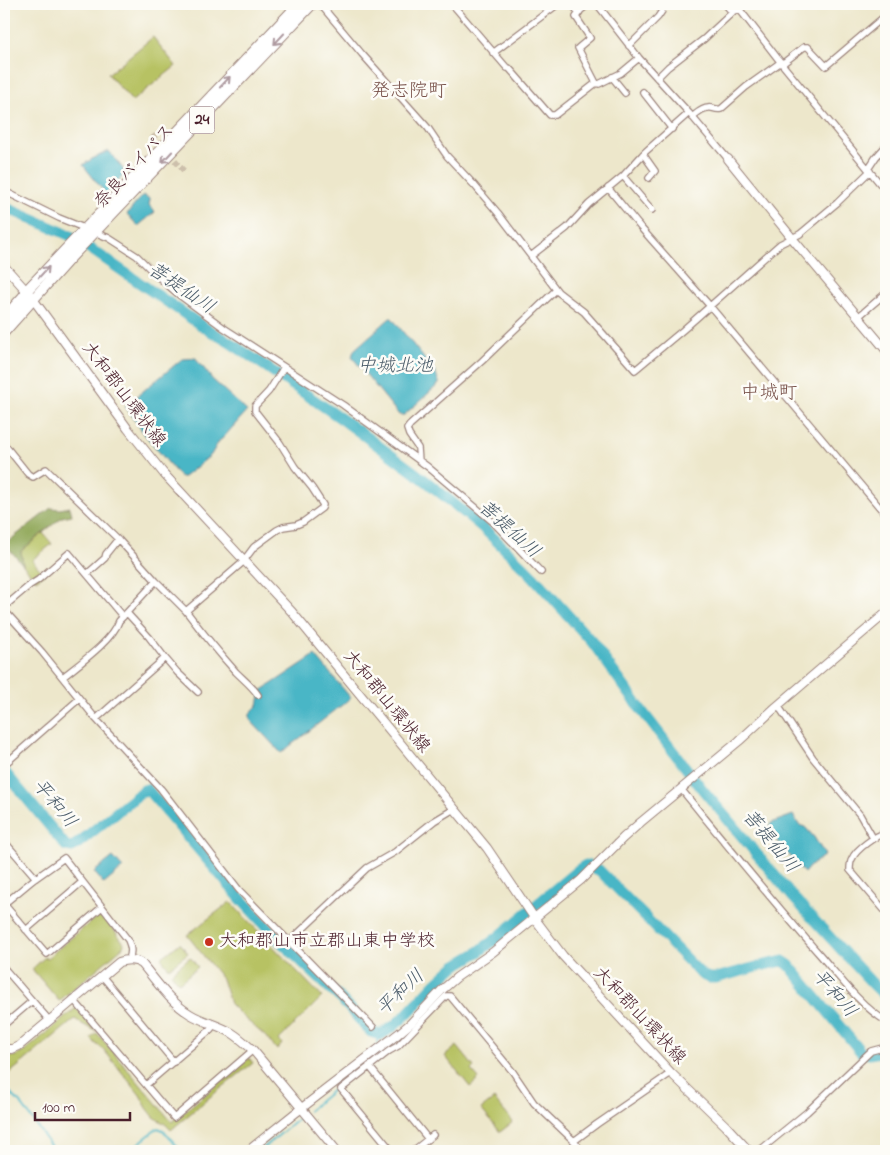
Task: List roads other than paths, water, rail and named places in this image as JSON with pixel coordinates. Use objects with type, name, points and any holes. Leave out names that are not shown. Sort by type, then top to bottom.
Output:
[{"type":"highway","name":"奈良バイパス","points":[[89,233],[299,4]]},
{"type":"highway","name":"奈良バイパス","points":[[4,332],[30,296],[30,287],[89,233],[312,4]]},
{"type":"highway","name":"奈良バイパス","points":[[4,318],[30,296]]},
{"type":"street","points":[[320,4],[428,128],[447,156],[498,213],[556,290],[584,312],[635,370],[780,244],[800,234],[837,203],[869,170],[876,157],[886,146]]},
{"type":"street","points":[[452,4],[493,53],[550,115],[555,115],[596,83],[599,84],[622,73],[639,58]]},
{"type":"street","points":[[493,53],[558,4]]},
{"type":"street","points":[[572,4],[579,14]]},
{"type":"street","points":[[589,4],[576,17],[590,38],[578,48],[596,83]]},
{"type":"street","points":[[597,4],[639,58],[691,115],[886,350]]},
{"type":"street","points":[[629,46],[658,17],[662,11],[663,4]]},
{"type":"street","points":[[725,4],[731,10],[740,10],[886,191]]},
{"type":"street","points":[[657,78],[735,10]]},
{"type":"street","points":[[531,256],[567,228],[589,204],[622,176],[642,154],[691,115],[710,107],[721,110],[746,87],[804,47],[808,46],[826,66],[886,15]]},
{"type":"street","points":[[612,78],[625,93]]},
{"type":"street","points":[[643,92],[672,129]]},
{"type":"street","points":[[642,154],[655,171],[649,178]]},
{"type":"street","points":[[622,176],[652,210]]},
{"type":"street","points":[[608,188],[886,515]]},
{"type":"street","points":[[4,191],[89,233],[109,238],[137,256],[178,294],[224,328],[336,400],[419,460],[493,522],[541,572]]},
{"type":"street","name":"大和郡山環状線","points":[[4,266],[30,296],[164,474],[292,612],[497,862],[563,956],[671,1073],[750,1151]]},
{"type":"street","points":[[419,460],[418,448],[408,435],[407,429],[410,425],[482,361],[556,290]]},
{"type":"street","points":[[858,316],[886,293]]},
{"type":"street","points":[[186,611],[244,560],[254,547],[277,530],[303,522],[323,506],[280,443],[255,411],[255,406],[269,391],[284,368]]},
{"type":"street","points":[[4,444],[28,474],[33,477],[46,469],[118,539],[186,611],[208,639],[258,694]]},
{"type":"street","points":[[87,574],[105,558],[118,539]]},
{"type":"street","points":[[198,692],[177,672],[149,637],[125,615],[69,553],[4,609],[63,677],[96,719],[161,789],[239,890],[373,1028]]},
{"type":"street","points":[[63,677],[100,646],[116,628],[118,622],[156,580]]},
{"type":"street","points":[[248,1151],[411,1023],[456,977],[493,952],[531,912],[581,880],[641,822],[739,741],[886,613]]},
{"type":"street","points":[[96,719],[166,658]]},
{"type":"street","points":[[4,767],[6,763],[79,699]]},
{"type":"street","points":[[776,707],[781,710],[813,758],[860,815],[873,838]]},
{"type":"street","points":[[682,788],[780,909],[856,996],[886,1021]]},
{"type":"street","points":[[289,942],[367,868],[384,860],[434,821],[454,809]]},
{"type":"street","points":[[886,833],[873,838],[852,857],[850,864],[850,870],[886,912]]},
{"type":"street","points":[[4,841],[36,878]]},
{"type":"street","points":[[102,907],[47,954],[4,904],[64,858],[128,940],[131,947],[129,959]]},
{"type":"street","points":[[26,930],[82,882]]},
{"type":"street","points":[[4,1049],[12,1049],[19,1046],[119,962],[129,959],[136,961],[142,964],[169,998],[178,1006],[197,1018],[232,1033],[253,1050],[337,1151]]},
{"type":"street","points":[[4,968],[49,1020]]},
{"type":"street","points":[[102,976],[174,1062]]},
{"type":"street","points":[[392,1151],[341,1089],[398,1046],[446,996],[450,996],[513,1072],[534,1103],[574,1141],[580,1151]]},
{"type":"street","points":[[73,999],[174,1118],[253,1050]]},
{"type":"street","points":[[4,1022],[5,1024],[32,1001]]},
{"type":"street","points":[[146,1085],[214,1025]]},
{"type":"street","points":[[759,1151],[807,1112],[871,1051],[886,1047]]},
{"type":"street","points":[[369,1066],[431,1137],[413,1151]]},
{"type":"street","points":[[574,1141],[671,1073]]},
{"type":"water","points":[[109,151],[123,169],[124,174],[106,194],[83,165]]},
{"type":"water","points":[[143,195],[150,199],[149,205],[155,212],[138,226],[127,214]]},
{"type":"water","name":"中城北池","points":[[392,318],[435,372],[439,382],[404,415],[399,415],[352,357],[354,350]]},
{"type":"water","points":[[196,358],[212,379],[247,411],[219,441],[211,455],[184,477],[180,477],[145,435],[125,406],[182,359]]},
{"type":"water","points":[[315,655],[351,698],[281,753],[250,720],[250,713],[258,705],[261,691]]},
{"type":"water","points":[[793,815],[799,825],[805,827],[814,837],[825,855],[804,873],[768,830],[771,823]]},
{"type":"water","points":[[113,857],[123,868],[104,884],[94,872]]},
{"type":"waterway","name":"菩提仙川","points":[[4,207],[69,235],[98,254],[346,422],[426,481],[482,527],[529,572],[592,642],[703,790],[792,896],[886,997]]},
{"type":"waterway","name":"平和川","points":[[4,771],[66,846],[72,847],[147,789],[239,897],[279,940],[342,1000],[371,1032],[380,1035],[405,1016],[455,966],[497,938],[586,865],[599,870],[702,975],[716,978],[783,961],[789,965],[861,1052],[869,1054],[886,1051]]},
{"type":"waterway","points":[[376,1047],[380,1035]]},
{"type":"waterway","points":[[360,1068],[371,1059]]},
{"type":"waterway","points":[[308,1111],[352,1074]]},
{"type":"waterway","points":[[4,1086],[23,1106],[54,1151]]},
{"type":"waterway","points":[[260,1151],[304,1114]]},
{"type":"waterway","points":[[129,1151],[158,1128],[163,1130],[181,1151]]},
{"type":"tunnel","points":[[152,135],[184,171]]},
{"type":"place","name":"大和郡山市立郡山東中学校","points":[[209,942]]},
{"type":"district","name":"発志院町","points":[[409,91]]},
{"type":"district","name":"中城町","points":[[769,393]]}]
